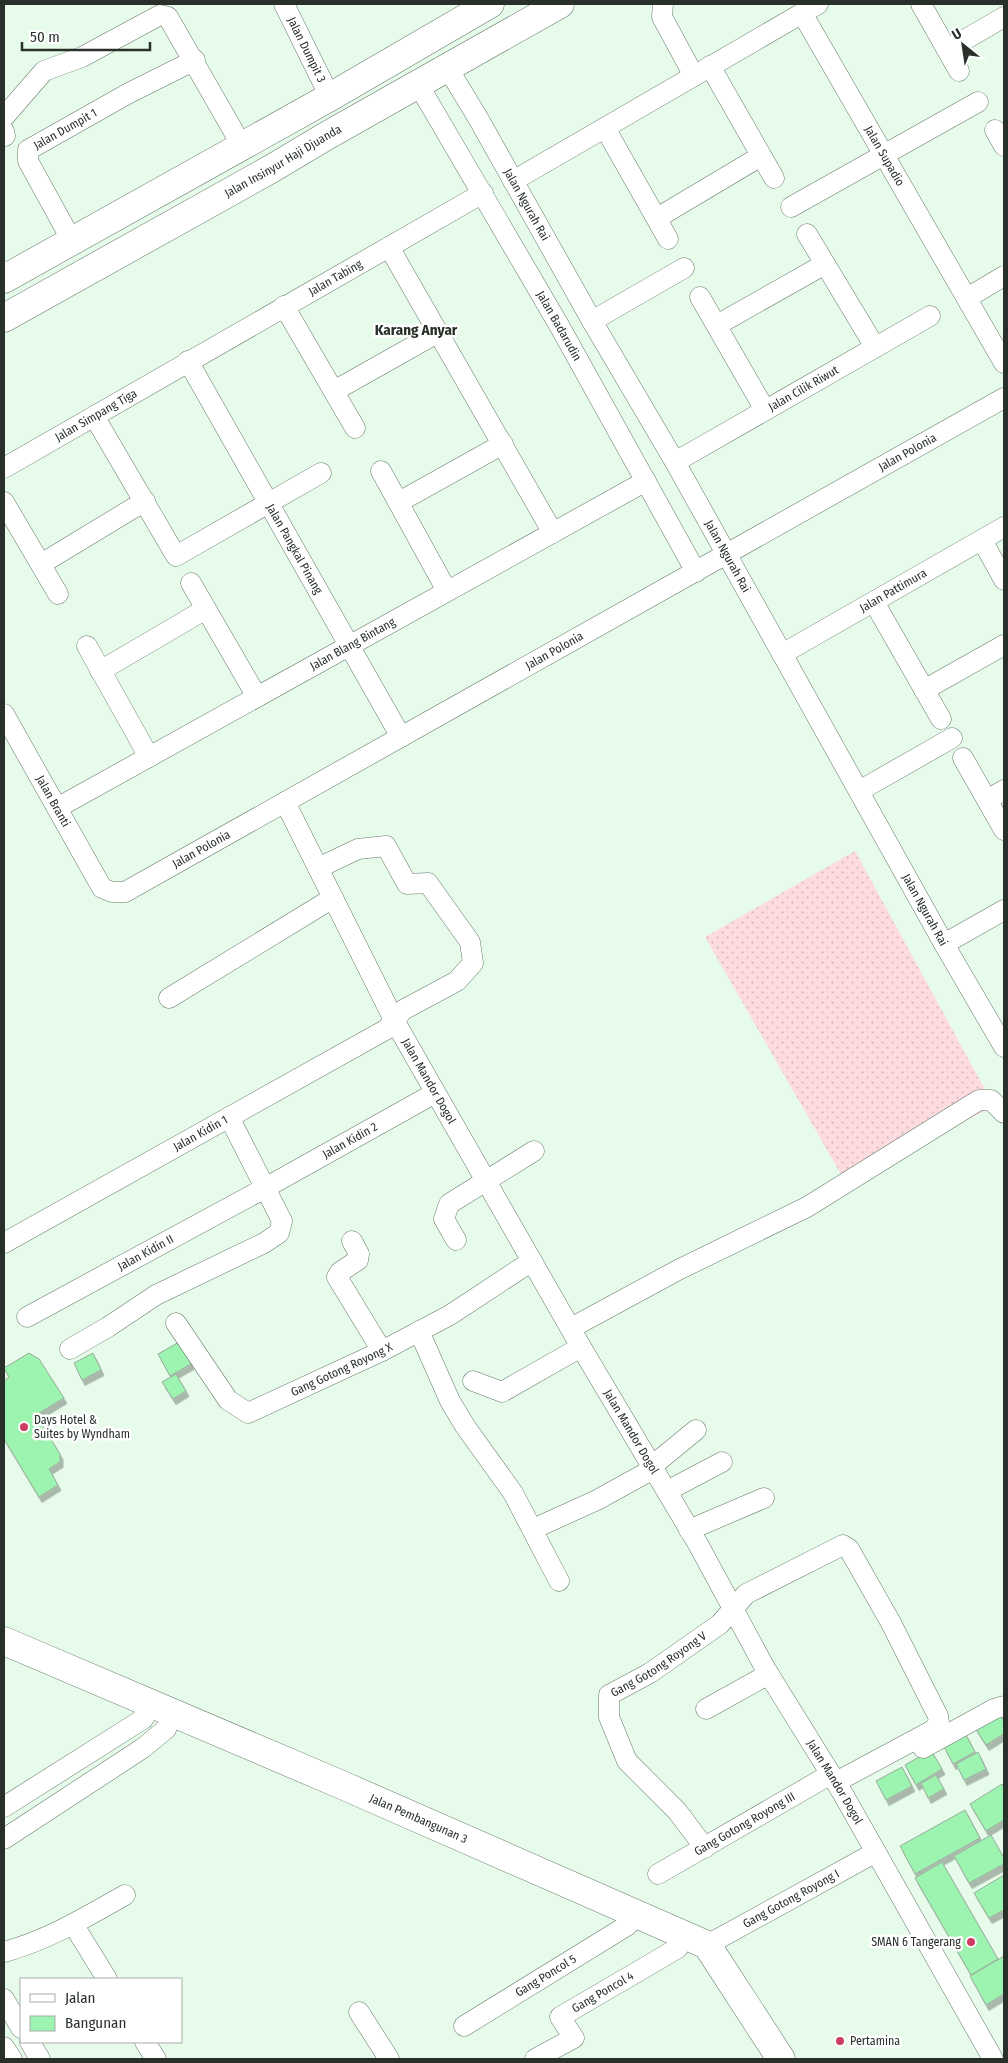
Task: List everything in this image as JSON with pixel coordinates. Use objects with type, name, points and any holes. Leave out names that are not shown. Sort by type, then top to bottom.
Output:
[{"type":"street","name":"Jalan Dumpit 3","points":[[284,4],[330,97]]},
{"type":"street","points":[[30,303],[9,276],[330,97],[490,4]]},
{"type":"street","name":"Jalan Insinyur Haji Djuanda","points":[[4,318],[271,170],[560,4]]},
{"type":"street","points":[[663,4],[662,17],[702,71],[774,178]]},
{"type":"street","points":[[921,4],[960,71]]},
{"type":"street","points":[[513,181],[810,8]]},
{"type":"street","name":"Jalan Supadio","points":[[810,8],[883,155],[1004,362]]},
{"type":"street","points":[[4,128],[44,71],[82,57],[160,15],[168,17],[195,60],[242,146]]},
{"type":"street","points":[[947,50],[1004,17]]},
{"type":"street","name":"Jalan Dumpit 1","points":[[72,241],[28,161],[28,150],[129,93],[195,60]]},
{"type":"street","name":"Jalan Ngurah Rai","points":[[448,67],[675,462],[944,944],[1002,1039]]},
{"type":"street","name":"Jalan Badarudin","points":[[418,84],[483,193],[696,572]]},
{"type":"street","points":[[791,207],[978,102]]},
{"type":"street","points":[[605,128],[668,239]]},
{"type":"street","points":[[656,218],[761,156]]},
{"type":"street","name":"Jalan Tabing","points":[[188,361],[483,193]]},
{"type":"street","points":[[807,234],[874,347]]},
{"type":"street","points":[[389,247],[553,533]]},
{"type":"street","points":[[48,255],[64,284]]},
{"type":"street","points":[[717,325],[824,264]]},
{"type":"street","points":[[592,320],[684,268]]},
{"type":"street","points":[[967,298],[1004,276]]},
{"type":"street","points":[[700,297],[765,410]]},
{"type":"street","points":[[284,306],[355,428]]},
{"type":"street","name":"Jalan Cilik Riwut","points":[[675,462],[930,316]]},
{"type":"street","points":[[334,391],[437,333]]},
{"type":"street","name":"Jalan Simpang Tiga","points":[[4,468],[188,361]]},
{"type":"street","name":"Jalan Pangkal Pinang","points":[[188,361],[401,737]]},
{"type":"street","name":"Jalan Polonia","points":[[102,888],[112,892],[125,892],[1004,398]]},
{"type":"street","points":[[94,416],[176,556],[322,473]]},
{"type":"street","points":[[400,502],[503,444]]},
{"type":"street","points":[[381,471],[400,502],[447,591]]},
{"type":"street","name":"Jalan Blang Bintang","points":[[57,808],[646,481]]},
{"type":"street","points":[[4,502],[58,594]]},
{"type":"street","points":[[41,564],[146,502]]},
{"type":"street","name":"Jalan Pattimura","points":[[782,654],[1004,527]]},
{"type":"street","points":[[982,540],[1004,580]]},
{"type":"street","points":[[191,583],[257,697]]},
{"type":"street","points":[[874,602],[942,719]]},
{"type":"street","points":[[100,671],[206,609]]},
{"type":"street","points":[[924,690],[1004,645]]},
{"type":"street","points":[[87,646],[149,757]]},
{"type":"street","name":"Jalan Branti","points":[[4,714],[102,888]]},
{"type":"street","points":[[859,791],[952,738]]},
{"type":"street","points":[[963,758],[996,795],[1004,830]]},
{"type":"street","name":"Jalan Mandor Dogol","points":[[285,802],[394,1020],[689,1530],[769,1674],[836,1783],[992,2055]]},
{"type":"street","name":"Jalan Kidin 1","points":[[4,1243],[387,1029],[403,1010],[457,981],[473,963],[470,942],[428,883],[408,884],[386,846],[358,848],[318,868]]},
{"type":"street","points":[[169,998],[333,898]]},
{"type":"street","points":[[944,944],[1004,910]]},
{"type":"street","name":"Jalan Kidin 2","points":[[265,1188],[436,1093]]},
{"type":"street","points":[[571,1328],[678,1270],[807,1207],[978,1100],[991,1100],[1004,1113]]},
{"type":"street","points":[[70,1349],[156,1296],[264,1243],[279,1233],[282,1221],[230,1117]]},
{"type":"street","points":[[456,1240],[444,1219],[449,1204],[534,1151]]},
{"type":"street","name":"Jalan Kidin II","points":[[27,1317],[265,1188]]},
{"type":"street","points":[[352,1241],[359,1254],[358,1260],[340,1272],[337,1277],[382,1351]]},
{"type":"street","name":"Gang Gotong Royong X","points":[[176,1323],[228,1400],[248,1413],[382,1351],[450,1315],[532,1261]]},
{"type":"street","points":[[419,1331],[450,1401],[497,1472],[513,1492],[559,1582]]},
{"type":"street","points":[[473,1381],[502,1392],[582,1347]]},
{"type":"street","points":[[533,1529],[597,1500],[646,1473],[696,1430]]},
{"type":"street","points":[[667,1492],[722,1462]]},
{"type":"street","points":[[689,1530],[764,1498]]},
{"type":"street","points":[[733,1607],[746,1594],[845,1545],[849,1549],[891,1623],[938,1716],[939,1723],[933,1730],[836,1783]]},
{"type":"street","name":"Gang Gotong Royong V","points":[[704,1848],[677,1811],[627,1761],[609,1717],[609,1695],[650,1673],[720,1624],[733,1607]]},
{"type":"street","name":"Jalan Pembangunan 3","points":[[4,1641],[152,1719]]},
{"type":"street","name":"Jalan Pembangunan 3","points":[[4,1658],[152,1719],[290,1771],[579,1896],[707,1945]]},
{"type":"street","points":[[706,1709],[769,1674]]},
{"type":"street","points":[[836,1783],[1004,1706]]},
{"type":"street","points":[[4,1839],[143,1748],[152,1719]]},
{"type":"street","points":[[143,1748],[152,1719]]},
{"type":"street","points":[[4,1807],[152,1719]]},
{"type":"street","name":"Gang Gotong Royong III","points":[[658,1874],[683,1858],[836,1783]]},
{"type":"street","name":"Gang Gotong Royong I","points":[[707,1945],[876,1852]]},
{"type":"street","points":[[4,1952],[31,1945],[74,1924],[125,1895]]},
{"type":"street","name":"Jalan Pembangunan 3","points":[[579,1896],[628,1925],[678,1948],[704,1964],[766,2059]]},
{"type":"street","points":[[74,1924],[106,1978]]},
{"type":"street","name":"Gang Poncol 5","points":[[464,2026],[628,1925]]},
{"type":"street","points":[[707,1945],[781,2059]]},
{"type":"street","name":"Gang Poncol 4","points":[[535,2059],[574,2038],[560,2017],[678,1948]]},
{"type":"street","points":[[4,1999],[20,2026]]},
{"type":"street","points":[[359,2012],[389,2059]]},
{"type":"street","points":[[31,2043],[40,2059]]},
{"type":"street","points":[[146,2043],[156,2059]]},
{"type":"street","points":[[4,2047],[12,2059]]},
{"type":"shaded area","points":[[855,851],[994,1106],[846,1183],[705,937]]},
{"type":"building","points":[[179,1342],[191,1364],[170,1376],[158,1354]]},
{"type":"building","name":"Days Hotel & Suites by Wyndham","points":[[29,1353],[39,1359],[64,1398],[36,1415],[60,1454],[60,1462],[49,1469],[58,1485],[39,1497],[4,1439],[4,1381],[9,1377],[4,1368]]},
{"type":"building","points":[[93,1353],[101,1370],[82,1380],[74,1363]]},
{"type":"building","points":[[176,1374],[186,1391],[173,1399],[162,1382]]},
{"type":"building","points":[[998,1712],[1004,1721],[1004,1734],[986,1745],[974,1726]]},
{"type":"building","points":[[965,1733],[975,1752],[953,1764],[943,1745]]},
{"type":"building","points":[[931,1750],[942,1769],[916,1785],[905,1765]]},
{"type":"building","points":[[978,1752],[986,1769],[964,1780],[956,1764]]},
{"type":"building","points":[[902,1767],[912,1786],[886,1800],[876,1781]]},
{"type":"building","points":[[936,1775],[944,1789],[928,1798],[921,1783]]},
{"type":"building","points":[[1002,1784],[1004,1788],[1004,1820],[986,1831],[970,1804]]},
{"type":"building","points":[[965,1810],[980,1838],[915,1874],[900,1846]]},
{"type":"building","points":[[991,1835],[1004,1858],[1004,1864],[969,1883],[954,1856]]},
{"type":"building","points":[[942,1862],[998,1959],[971,1975],[915,1878]]},
{"type":"building","points":[[1004,1875],[1004,1910],[989,1918],[974,1893]]},
{"type":"building","points":[[1004,1956],[1004,1994],[986,2005],[970,1976]]},
{"type":"place","name":"Days Hotel & Suites by Wyndham","points":[[24,1427]]},
{"type":"place","name":"SMAN 6 Tangerang","points":[[971,1942]]},
{"type":"place","name":"Pertamina","points":[[840,2041]]},
{"type":"district","name":"Karang Anyar","points":[[416,330]]}]
